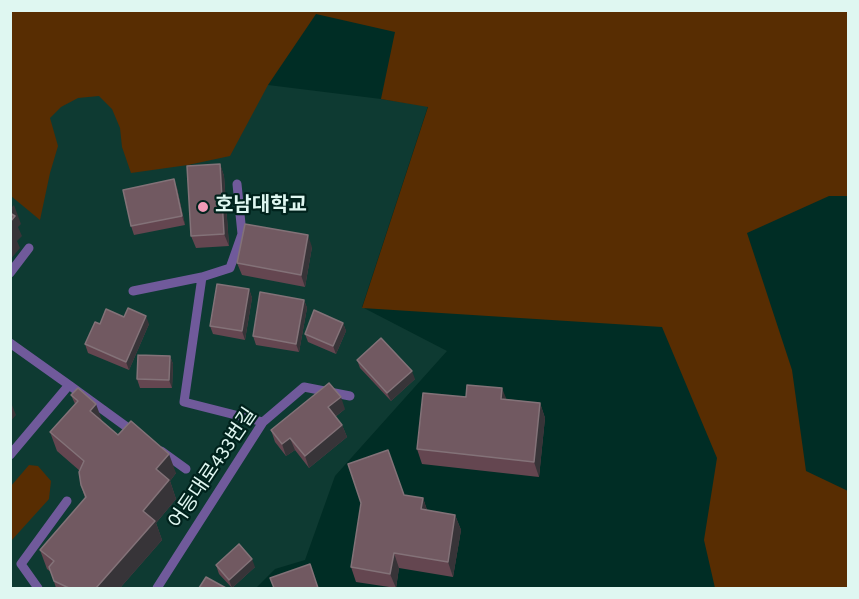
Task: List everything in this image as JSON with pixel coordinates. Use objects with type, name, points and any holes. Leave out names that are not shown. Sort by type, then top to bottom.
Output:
[{"type":"lane","points":[[133,291],[202,277],[230,268],[242,234],[237,184]]},
{"type":"lane","points":[[10,273],[29,248]]},
{"type":"lane","points":[[202,277],[183,402],[263,422]]},
{"type":"lane","points":[[10,343],[147,441]]},
{"type":"lane","points":[[10,455],[69,385]]},
{"type":"lane","name":"어등대로433번길","points":[[157,588],[263,422],[304,387],[350,396]]},
{"type":"lane","points":[[156,448],[186,469]]},
{"type":"lane","points":[[38,588],[21,564],[67,501]]},
{"type":"shaded area","name":"호남대학교","points":[[10,11],[268,85],[428,106],[362,307],[447,351],[335,476],[305,560],[275,569],[256,588],[11,588]]},
{"type":"shaded area","points":[[10,11],[848,11],[848,196],[829,196],[747,233],[792,370],[806,471],[848,491],[848,588],[715,588],[704,540],[717,458],[662,327],[362,308],[428,107],[381,99],[395,32],[316,14],[268,85],[230,156],[131,173],[122,147],[120,128],[112,109],[99,96],[78,98],[61,107],[50,118],[58,146],[40,220],[11,196]]},
{"type":"shaded area","points":[[29,465],[38,466],[51,481],[49,499],[11,541],[11,486]]},
{"type":"building","points":[[220,164],[224,234],[191,236],[187,166]]},
{"type":"building","points":[[174,179],[182,216],[131,226],[123,190]]},
{"type":"building","points":[[245,224],[308,235],[301,275],[237,263]]},
{"type":"building","points":[[217,284],[249,289],[242,331],[210,326]]},
{"type":"building","points":[[260,292],[304,300],[296,344],[253,336]]},
{"type":"building","points":[[128,308],[146,316],[126,362],[85,344],[95,322],[100,324],[106,309],[124,317]]},
{"type":"building","points":[[314,310],[343,323],[333,346],[305,334]]},
{"type":"building","points":[[381,338],[412,371],[387,393],[357,360]]},
{"type":"building","points":[[138,355],[170,356],[169,380],[137,379]]},
{"type":"building","points":[[329,383],[341,397],[328,407],[342,425],[305,456],[290,438],[282,444],[271,430]]},
{"type":"building","points":[[467,385],[502,388],[501,399],[540,403],[534,462],[417,449],[423,393],[466,397]]},
{"type":"building","points":[[78,388],[96,404],[90,411],[118,435],[131,421],[169,454],[156,469],[169,480],[143,511],[155,521],[96,588],[69,588],[54,581],[49,567],[54,561],[40,550],[86,497],[79,472],[84,461],[50,432],[78,401],[71,395]]},
{"type":"building","points":[[388,450],[404,495],[423,498],[421,509],[455,515],[448,562],[394,553],[390,574],[351,567],[361,503],[348,464]]},
{"type":"building","points":[[239,544],[252,559],[229,580],[216,565]]},
{"type":"building","points":[[310,564],[318,588],[274,588],[270,578]]},
{"type":"building","points":[[206,577],[226,588],[199,588]]},
{"type":"place","name":"호남대학교","points":[[203,207]]}]
